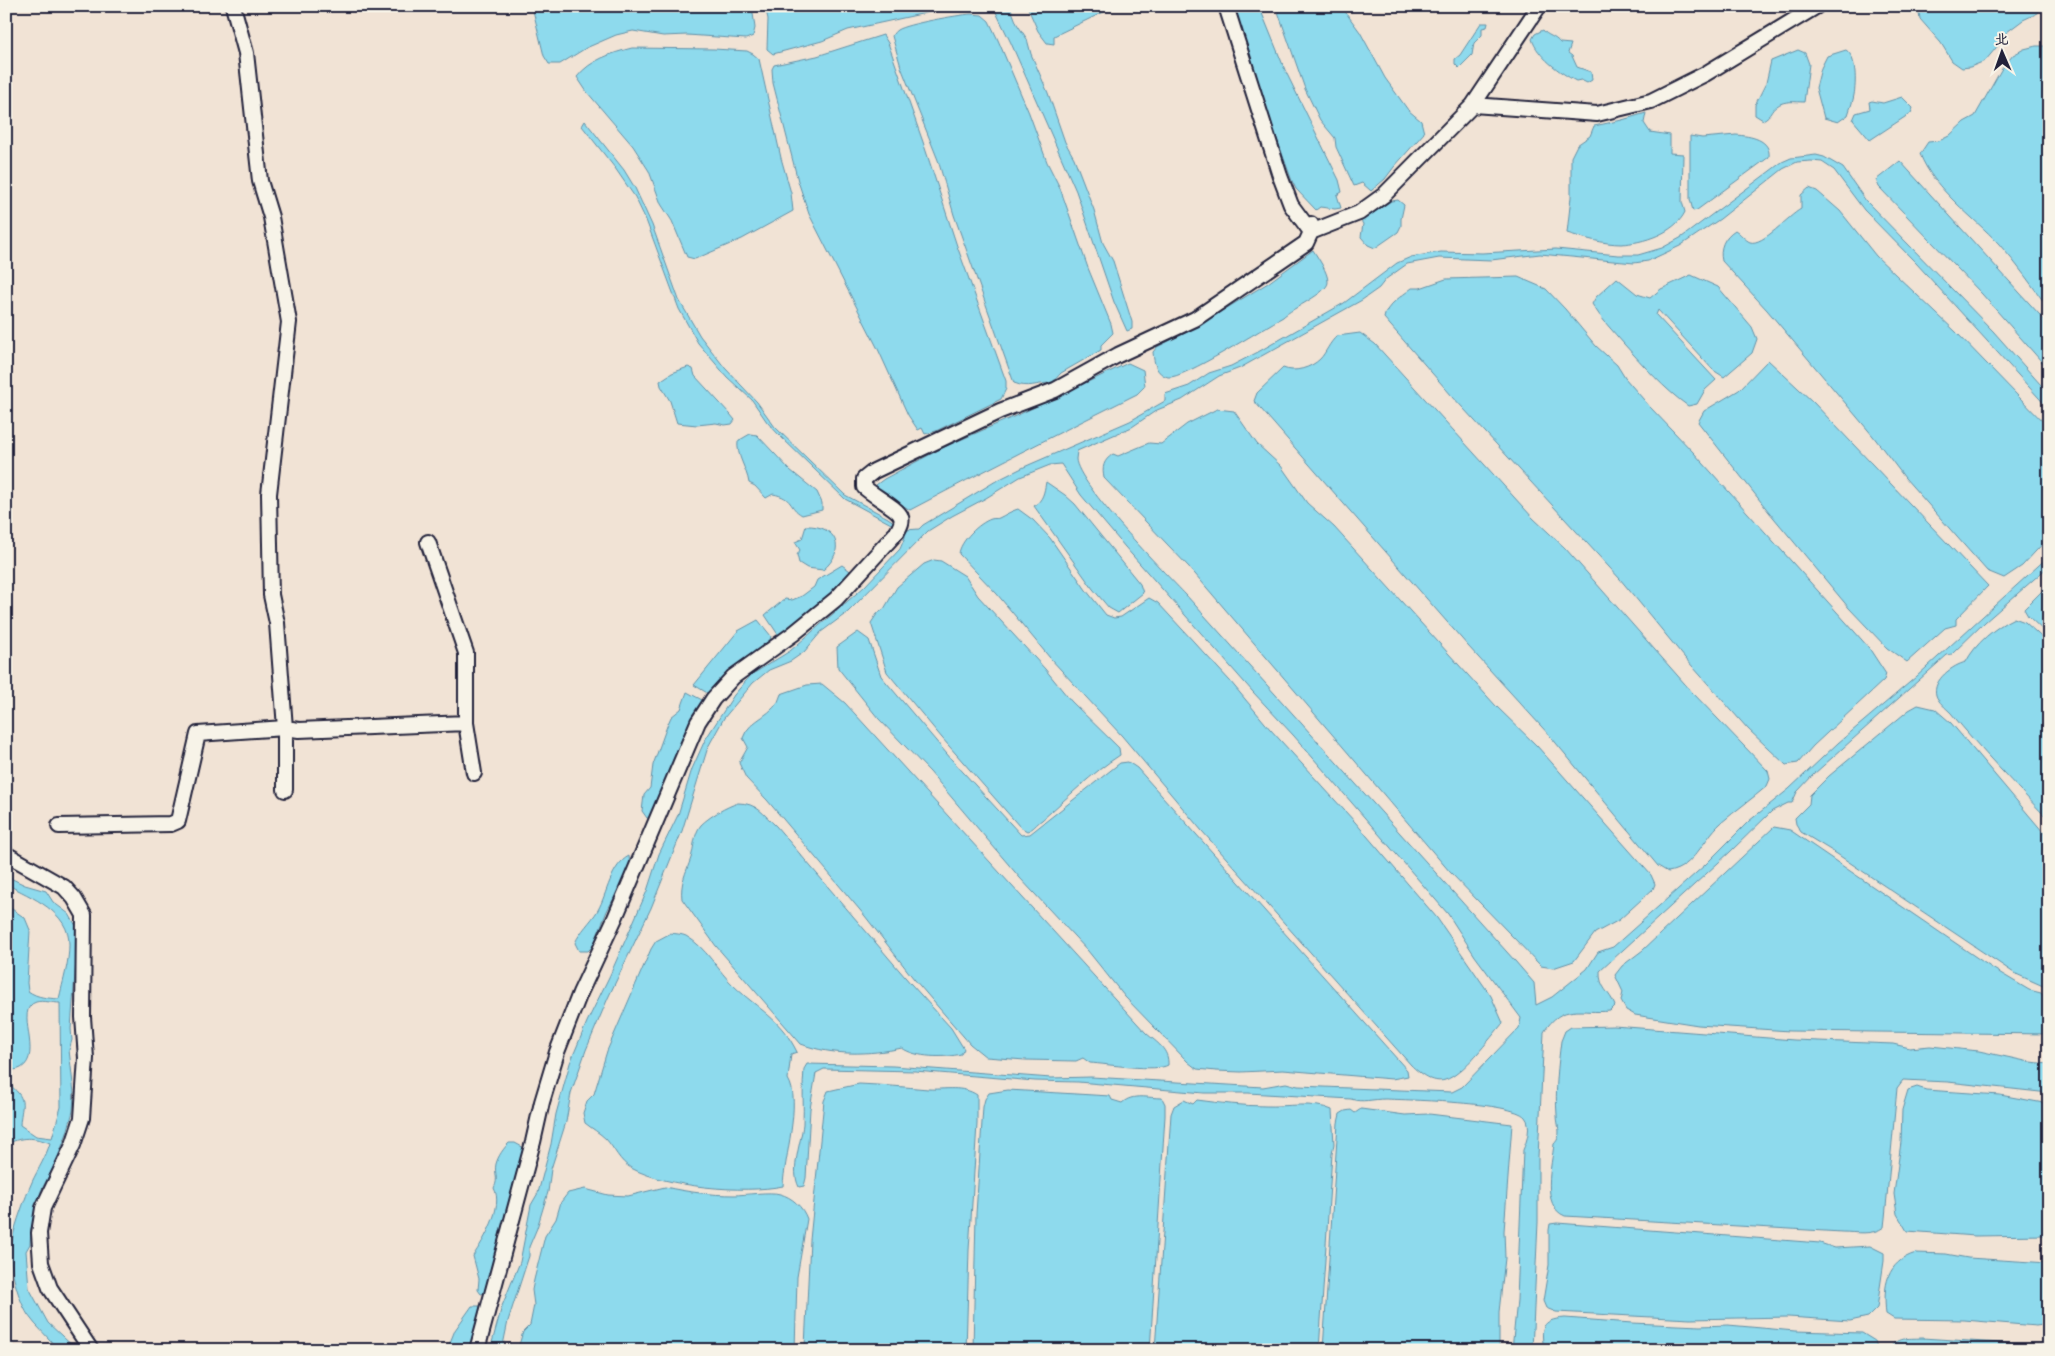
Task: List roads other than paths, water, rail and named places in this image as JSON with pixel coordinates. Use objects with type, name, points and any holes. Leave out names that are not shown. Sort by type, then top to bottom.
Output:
[{"type":"street","points":[[233,6],[246,53],[260,181],[271,217],[289,322],[269,494],[272,562],[271,595],[277,623],[285,728],[285,790]]},
{"type":"street","points":[[1226,6],[1291,205],[1311,228]]},
{"type":"street","points":[[1311,228],[1359,213],[1384,195],[1473,106],[1539,6]]},
{"type":"street","points":[[1473,106],[1597,114],[1651,101],[1705,74],[1817,6]]},
{"type":"street","points":[[477,1350],[556,1052],[698,722],[712,699],[733,677],[793,634],[836,599],[899,528],[901,517],[897,511],[870,494],[864,487],[864,480],[874,471],[1000,411],[1055,390],[1118,355],[1195,319],[1306,243],[1311,228]]},
{"type":"street","points":[[428,542],[466,652],[466,723],[474,774]]},
{"type":"street","points":[[59,826],[171,824],[178,821],[198,734],[285,728],[299,730],[466,723]]},
{"type":"street","points":[[6,854],[64,887],[74,898],[84,915],[83,1017],[86,1058],[82,1118],[73,1145],[43,1208],[39,1233],[41,1263],[50,1288],[91,1350]]},
{"type":"water","points":[[532,6],[752,6],[755,28],[753,36],[746,39],[687,35],[663,36],[633,31],[616,35],[586,48],[560,64],[549,64],[544,56]]},
{"type":"water","points":[[765,6],[958,6],[848,30],[822,41],[773,54],[767,49],[768,19]]},
{"type":"water","points":[[993,6],[1010,6],[1017,24],[1027,39],[1065,142],[1074,158],[1094,210],[1103,243],[1113,261],[1132,322],[1132,329],[1127,331],[1114,302],[1076,191]]},
{"type":"water","points":[[1027,6],[1116,6],[1054,36],[1054,44],[1047,43],[1038,31]]},
{"type":"water","points":[[1234,6],[1259,6],[1285,70],[1339,180],[1342,192],[1337,195],[1341,208],[1320,207],[1316,210],[1296,189],[1249,62]]},
{"type":"water","points":[[1276,6],[1341,6],[1360,32],[1385,78],[1408,110],[1421,121],[1424,133],[1385,179],[1371,191],[1362,183],[1354,186],[1336,147],[1335,138],[1320,120],[1305,89]]},
{"type":"water","points":[[1918,6],[2038,6],[2038,13],[2023,20],[2007,32],[1985,61],[1962,68],[1952,61],[1941,43],[1920,19]]},
{"type":"water","points":[[971,14],[982,15],[989,21],[998,40],[1029,113],[1047,162],[1060,188],[1113,333],[1101,345],[1101,350],[1061,373],[1052,383],[1028,386],[1014,383],[954,215],[938,160],[901,67],[892,36],[897,30],[911,25]]},
{"type":"water","points":[[1481,23],[1488,23],[1487,27],[1482,28],[1482,35],[1474,43],[1472,55],[1459,68],[1455,64],[1455,59],[1460,55]]},
{"type":"water","points":[[1543,30],[1560,43],[1571,44],[1568,53],[1572,56],[1577,67],[1591,72],[1592,80],[1587,83],[1581,80],[1576,81],[1556,69],[1544,58],[1532,39],[1535,34]]},
{"type":"water","points":[[883,35],[888,43],[957,246],[1006,381],[1006,389],[1001,399],[936,431],[925,434],[922,428],[918,430],[908,415],[878,349],[809,214],[798,181],[773,83],[772,69],[774,65],[817,56]]},
{"type":"water","points":[[2046,46],[2049,49],[2049,309],[1999,244],[1944,191],[1926,167],[1920,154],[1928,142],[1939,141],[1949,136],[1964,122],[1975,116],[2001,70],[2013,55],[2024,49]]},
{"type":"water","points":[[632,48],[747,51],[759,59],[781,158],[791,193],[793,211],[742,239],[695,259],[687,257],[672,221],[661,204],[649,171],[633,146],[587,92],[577,77],[595,62],[609,55]]},
{"type":"water","points":[[1798,50],[1805,53],[1809,64],[1804,102],[1780,104],[1763,120],[1755,115],[1755,105],[1766,83],[1771,61]]},
{"type":"water","points":[[1846,50],[1850,53],[1854,64],[1855,90],[1848,115],[1838,122],[1824,118],[1816,88],[1821,68],[1827,56]]},
{"type":"water","points":[[1902,97],[1913,108],[1911,113],[1870,140],[1853,120],[1856,113],[1870,109],[1869,102],[1883,103]]},
{"type":"water","points":[[1646,113],[1644,123],[1650,132],[1670,135],[1670,153],[1683,154],[1682,202],[1685,212],[1674,226],[1658,236],[1639,242],[1608,243],[1567,233],[1571,197],[1571,157],[1577,145],[1590,136],[1594,126]]},
{"type":"water","points":[[585,121],[624,170],[635,188],[652,225],[679,300],[700,336],[725,368],[757,402],[775,427],[845,495],[888,518],[905,530],[919,529],[996,481],[1130,421],[1165,401],[1165,394],[1189,386],[1209,373],[1231,366],[1258,352],[1344,303],[1397,263],[1411,257],[1441,252],[1482,253],[1556,249],[1638,255],[1662,248],[1682,237],[1782,162],[1791,158],[1816,155],[1824,157],[1843,168],[1866,201],[1993,331],[2049,394],[2049,409],[1916,263],[1864,210],[1834,170],[1822,162],[1811,161],[1797,162],[1783,169],[1720,219],[1680,246],[1648,261],[1634,263],[1540,254],[1491,260],[1439,258],[1407,264],[1362,300],[1240,368],[1219,376],[1182,400],[1157,410],[1132,427],[1077,451],[1076,459],[1080,471],[1106,507],[1534,983],[1536,1005],[1552,997],[1587,969],[1598,952],[1613,947],[1705,865],[1749,821],[1789,789],[1838,743],[1916,677],[2049,556],[2049,566],[1985,622],[1952,654],[1947,655],[1814,774],[1797,792],[1792,803],[1772,811],[1600,971],[1601,982],[1615,1006],[1610,1011],[1573,1011],[1565,1013],[1558,1016],[1544,1032],[1532,1350],[1512,1350],[1517,1300],[1523,1150],[1527,1138],[1528,1124],[1525,1117],[1516,1112],[1501,1108],[1436,1101],[1385,1099],[1359,1101],[1248,1093],[1204,1093],[915,1071],[824,1069],[816,1073],[810,1109],[806,1178],[804,1186],[799,1187],[796,1164],[803,1124],[803,1076],[807,1064],[893,1066],[1051,1078],[1091,1077],[1263,1087],[1286,1083],[1298,1086],[1452,1092],[1462,1087],[1519,1028],[1521,1018],[1475,956],[1448,914],[1294,736],[1125,547],[1081,495],[1061,464],[1050,465],[1020,477],[928,531],[848,612],[821,632],[804,652],[791,661],[769,670],[753,683],[724,718],[708,747],[682,831],[651,908],[608,998],[586,1050],[571,1093],[566,1122],[551,1169],[548,1192],[529,1247],[529,1256],[508,1321],[502,1350],[490,1350],[502,1306],[520,1262],[531,1205],[538,1193],[570,1063],[647,891],[659,854],[678,815],[692,769],[705,740],[734,695],[751,675],[790,651],[864,587],[900,549],[905,537],[904,531],[845,499],[779,435],[767,422],[752,400],[727,377],[698,343],[679,309],[646,220],[635,197],[582,126]]},
{"type":"water","points":[[1690,136],[1702,138],[1747,136],[1763,142],[1769,151],[1769,157],[1697,210],[1693,211],[1690,199]]},
{"type":"water","points":[[1900,161],[2049,325],[2049,370],[1982,294],[1879,187],[1876,180]]},
{"type":"water","points":[[1809,188],[1817,191],[1840,211],[1876,256],[1956,332],[2049,428],[2049,537],[2022,566],[2004,578],[1987,571],[1905,478],[1873,436],[1767,310],[1722,261],[1722,247],[1725,239],[1731,233],[1735,230],[1750,242],[1762,240],[1801,209],[1801,195]]},
{"type":"water","points":[[1398,200],[1404,205],[1401,226],[1398,232],[1375,248],[1368,245],[1361,237],[1363,224],[1361,221],[1391,201]]},
{"type":"water","points":[[1313,250],[1328,278],[1328,282],[1322,291],[1283,317],[1224,352],[1189,370],[1176,376],[1168,377],[1158,371],[1153,352],[1157,347],[1189,331],[1268,283]]},
{"type":"water","points":[[1691,275],[1718,287],[1752,327],[1757,339],[1752,353],[1724,377],[1713,370],[1658,310],[1656,315],[1716,380],[1705,390],[1697,404],[1688,406],[1647,369],[1607,325],[1592,304],[1596,297],[1617,278],[1637,294],[1650,298],[1661,289]]},
{"type":"water","points":[[1518,277],[1546,289],[1596,346],[1617,365],[1625,378],[1650,407],[1694,453],[1869,648],[1886,674],[1884,680],[1813,746],[1798,763],[1786,765],[1748,729],[1685,658],[1620,579],[1452,396],[1384,318],[1391,305],[1412,288],[1420,288],[1446,279]]},
{"type":"water","points":[[1360,333],[1375,344],[1533,518],[1565,548],[1692,692],[1768,771],[1770,779],[1767,786],[1721,823],[1685,865],[1668,872],[1658,866],[1551,737],[1468,646],[1254,401],[1257,393],[1283,368],[1297,370],[1307,367],[1320,359],[1337,336]]},
{"type":"water","points":[[1768,360],[1813,402],[1988,586],[1956,619],[1956,625],[1945,628],[1907,662],[1887,648],[1849,608],[1769,512],[1698,422],[1704,411],[1739,390]]},
{"type":"water","points":[[1128,363],[1143,370],[1145,386],[1137,394],[910,510],[879,490],[876,485],[944,447],[1020,414]]},
{"type":"water","points":[[688,367],[693,369],[695,376],[735,420],[732,424],[697,425],[677,423],[670,401],[660,381],[672,373]]},
{"type":"water","points":[[1217,409],[1234,411],[1257,444],[1281,466],[1307,503],[1334,527],[1496,706],[1537,746],[1651,875],[1655,884],[1653,889],[1619,920],[1595,933],[1574,961],[1553,968],[1541,966],[1450,872],[1189,567],[1104,478],[1104,464],[1113,454],[1118,456],[1149,443],[1161,444],[1187,424]]},
{"type":"water","points":[[750,434],[757,435],[790,470],[817,492],[822,503],[822,510],[802,515],[788,500],[773,494],[766,498],[755,486],[749,483],[740,457],[738,441]]},
{"type":"water","points":[[1046,482],[1075,504],[1140,584],[1143,593],[1118,613],[1109,608],[1093,589],[1034,506],[1043,496]]},
{"type":"water","points":[[1018,509],[1033,520],[1050,538],[1106,615],[1114,618],[1121,617],[1149,598],[1158,603],[1355,822],[1437,918],[1491,996],[1503,1023],[1460,1071],[1452,1077],[1440,1081],[1431,1079],[1411,1065],[1202,831],[1122,736],[1050,658],[997,594],[959,554],[966,538],[981,524]]},
{"type":"water","points":[[806,526],[825,530],[835,540],[835,555],[823,570],[807,568],[799,563],[797,555],[800,550],[795,542],[802,539]]},
{"type":"water","points":[[934,560],[941,561],[965,576],[978,596],[1045,669],[1071,701],[1119,748],[1120,755],[1027,831],[1020,827],[887,672],[871,623],[877,614],[884,609],[897,587],[924,564]]},
{"type":"water","points":[[842,565],[853,573],[847,582],[825,600],[811,608],[794,627],[779,636],[765,615],[785,599],[792,600],[802,596],[814,587],[817,580]]},
{"type":"water","points":[[2049,584],[2049,636],[2028,616],[2024,609]]},
{"type":"water","points":[[2014,618],[2025,622],[2049,644],[2049,820],[1986,754],[1936,695],[1937,684],[1945,674],[1955,666],[1966,662],[1986,637]]},
{"type":"water","points":[[758,620],[771,636],[769,644],[709,694],[694,685],[738,631]]},
{"type":"water","points":[[858,632],[869,640],[881,676],[952,760],[1021,835],[1030,834],[1120,763],[1128,762],[1137,768],[1407,1070],[1408,1076],[1392,1079],[1283,1070],[1216,1071],[1197,1069],[1188,1062],[1125,997],[1088,951],[1020,878],[930,772],[878,718],[838,668],[837,647]]},
{"type":"water","points":[[822,684],[845,703],[1146,1033],[1162,1047],[1167,1055],[1168,1065],[1143,1068],[1090,1063],[1083,1058],[1076,1061],[986,1057],[970,1044],[914,979],[865,916],[767,800],[746,778],[739,763],[748,747],[743,738],[746,731],[774,707],[781,694],[807,685]]},
{"type":"water","points":[[687,692],[704,701],[682,739],[654,819],[647,818],[642,811],[644,795],[650,788],[653,765],[671,717],[681,709]]},
{"type":"water","points":[[1918,705],[1935,709],[1951,723],[2049,839],[2049,995],[2043,986],[2014,973],[1837,854],[1801,832],[1796,824],[1795,818],[1809,804],[1810,795],[1829,776],[1909,710]]},
{"type":"water","points":[[738,803],[745,803],[755,807],[776,826],[951,1028],[964,1049],[961,1054],[931,1056],[915,1054],[902,1048],[877,1052],[851,1053],[826,1051],[801,1044],[716,946],[682,899],[685,873],[699,828],[713,815]]},
{"type":"water","points":[[1774,827],[1790,830],[1992,968],[2029,990],[2041,993],[2049,1003],[2049,1034],[1790,1031],[1698,1025],[1635,1015],[1626,1010],[1621,1001],[1623,992],[1615,975],[1622,966],[1643,950]]},
{"type":"water","points":[[629,856],[630,868],[607,911],[593,946],[588,951],[579,951],[575,943],[577,939],[598,910],[618,866]]},
{"type":"water","points":[[6,876],[25,885],[46,891],[53,902],[69,914],[76,926],[72,1040],[69,1050],[74,1093],[73,1111],[56,1162],[41,1191],[31,1229],[30,1244],[26,1251],[29,1288],[48,1323],[77,1350],[58,1350],[28,1315],[20,1299],[12,1268],[11,1249],[16,1226],[29,1188],[50,1143],[28,1138],[6,1145],[6,1086],[11,1086],[22,1099],[20,1125],[36,1136],[52,1138],[61,1107],[60,1003],[39,1001],[30,1006],[27,1013],[30,1053],[27,1062],[20,1069],[6,1071],[6,905],[25,918],[30,930],[27,983],[28,991],[36,995],[59,999],[68,958],[68,933],[63,923],[47,907],[6,884]]},
{"type":"water","points":[[671,933],[686,936],[700,946],[734,986],[777,1023],[797,1052],[791,1054],[788,1079],[792,1089],[793,1115],[783,1186],[727,1189],[684,1184],[646,1175],[627,1165],[606,1139],[585,1123],[583,1113],[587,1101],[594,1094],[607,1051],[651,949],[656,941]]},
{"type":"water","points":[[1614,1026],[1794,1040],[1893,1044],[1910,1048],[1930,1046],[1979,1051],[2030,1062],[2049,1064],[2049,1093],[1948,1082],[1903,1080],[1897,1088],[1884,1227],[1874,1232],[1842,1232],[1565,1216],[1557,1211],[1552,1203],[1549,1184],[1554,1144],[1559,1134],[1556,1097],[1561,1041],[1565,1031],[1571,1027]]},
{"type":"water","points":[[859,1084],[928,1089],[959,1089],[977,1095],[966,1350],[807,1350],[805,1347],[810,1240],[824,1101],[828,1091]]},
{"type":"water","points":[[1917,1087],[1926,1090],[2000,1095],[2049,1104],[2049,1235],[1975,1236],[1907,1231],[1897,1214],[1894,1194],[1901,1142],[1902,1110],[1908,1090]]},
{"type":"water","points":[[1008,1090],[1110,1096],[1112,1100],[1122,1103],[1136,1097],[1162,1098],[1165,1104],[1165,1116],[1150,1350],[973,1350],[976,1214],[983,1107],[989,1093]]},
{"type":"water","points":[[1184,1100],[1193,1104],[1197,1100],[1249,1105],[1308,1105],[1325,1107],[1332,1110],[1334,1144],[1319,1350],[1155,1350],[1171,1114],[1174,1106]]},
{"type":"water","points":[[1361,1109],[1405,1115],[1429,1114],[1512,1124],[1504,1231],[1505,1258],[1499,1312],[1499,1350],[1323,1350],[1338,1123],[1340,1114],[1351,1110],[1355,1113]]},
{"type":"water","points":[[509,1143],[515,1143],[526,1149],[488,1292],[481,1294],[478,1290],[479,1279],[473,1256],[495,1214],[496,1196],[494,1188],[496,1164],[501,1152]]},
{"type":"water","points":[[665,1187],[690,1192],[734,1195],[776,1193],[789,1197],[800,1207],[807,1219],[797,1277],[795,1350],[520,1350],[518,1348],[523,1332],[530,1325],[534,1305],[532,1290],[545,1236],[556,1219],[561,1202],[568,1193],[585,1189],[608,1195],[628,1196]]},
{"type":"water","points":[[1550,1224],[1820,1243],[1835,1248],[1870,1246],[1884,1253],[1877,1308],[1868,1317],[1850,1321],[1788,1317],[1690,1319],[1556,1312],[1546,1308],[1543,1301],[1549,1265]]},
{"type":"water","points":[[1916,1253],[2049,1263],[2049,1324],[2036,1326],[1964,1320],[1894,1319],[1886,1314],[1885,1294],[1889,1276],[1898,1262]]},
{"type":"water","points":[[472,1306],[483,1306],[471,1350],[447,1350],[455,1330]]},
{"type":"water","points":[[1565,1318],[1632,1323],[1700,1326],[1728,1325],[1795,1331],[1862,1333],[1875,1341],[1878,1350],[1544,1350],[1542,1336],[1544,1326],[1551,1321]]},
{"type":"water","points":[[1922,1338],[2048,1346],[2049,1350],[1888,1350],[1899,1340]]}]
